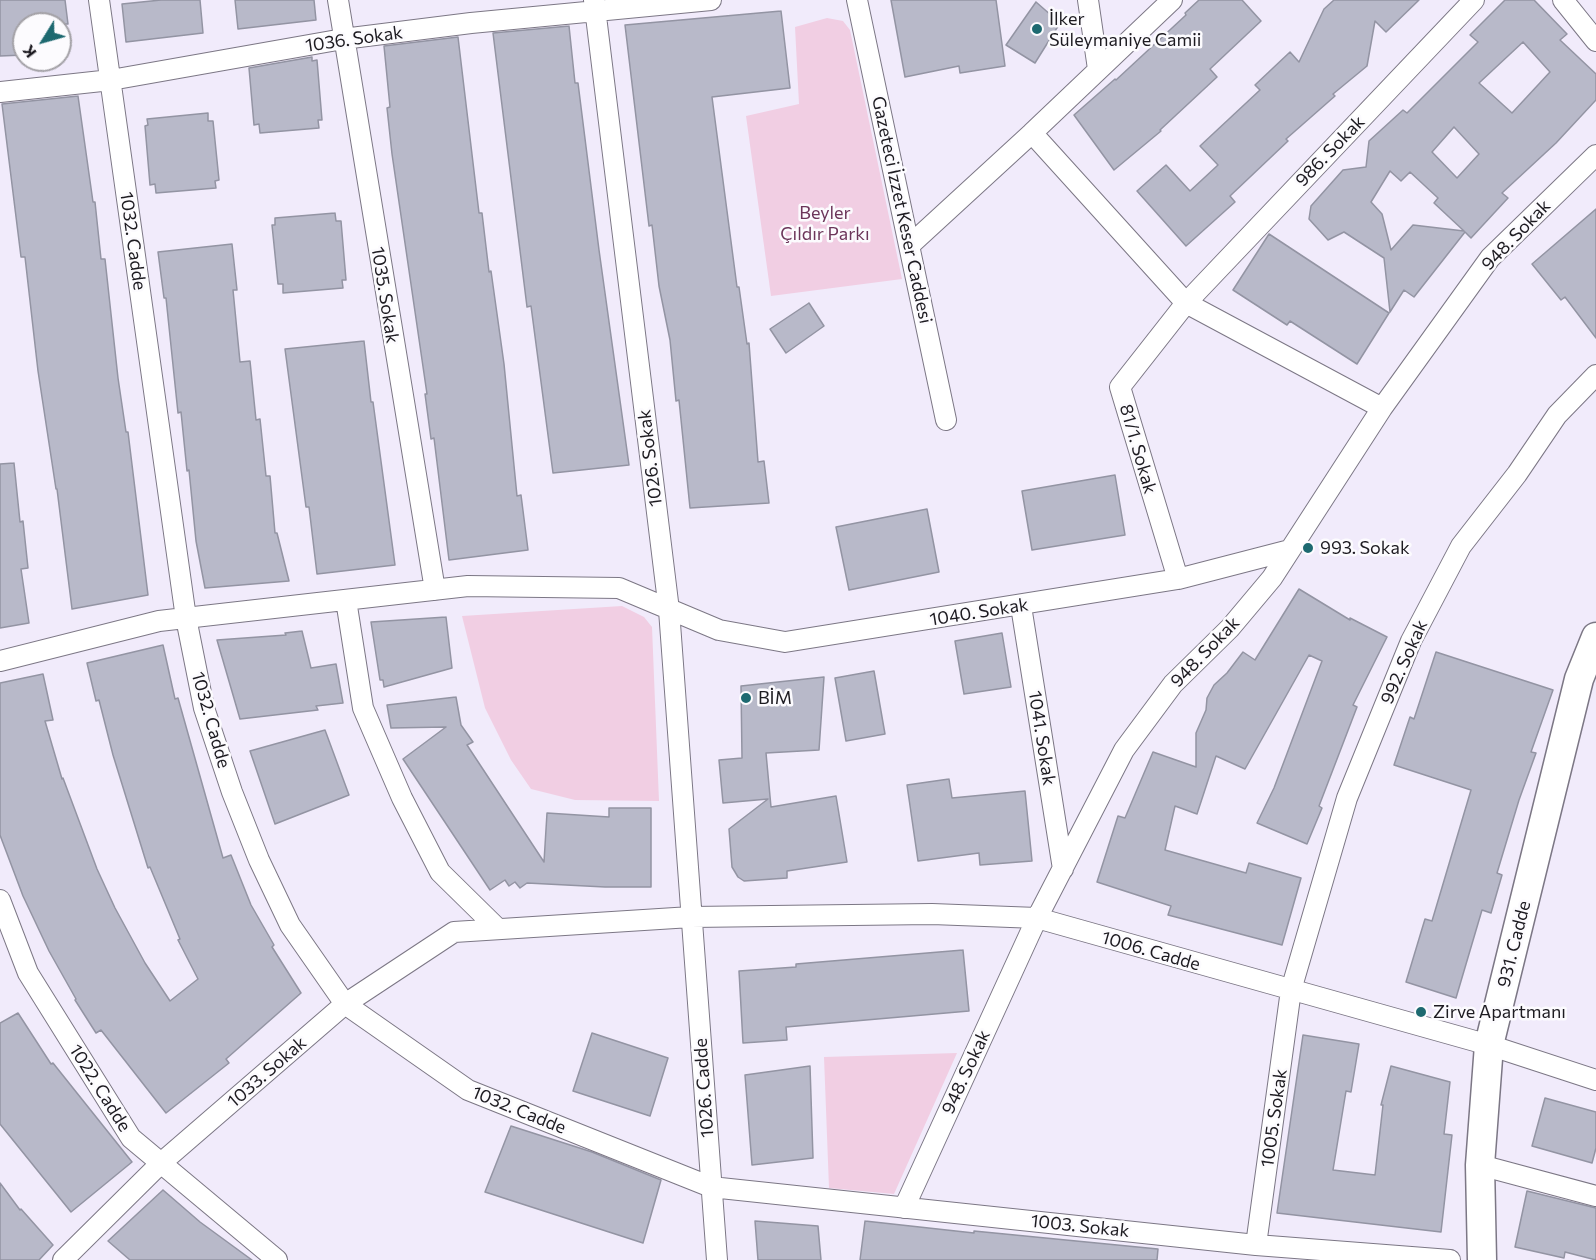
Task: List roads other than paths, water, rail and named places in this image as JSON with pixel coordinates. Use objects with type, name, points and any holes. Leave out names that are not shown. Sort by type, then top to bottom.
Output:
[{"type":"main road","name":"931. Cadde","points":[[1482,1260],[1480,1165],[1489,1045],[1580,680],[1596,637]]},
{"type":"street","name":"1032. Cadde","points":[[99,0],[186,618],[204,708],[232,792],[259,860],[290,925],[345,1004],[468,1090],[711,1187]]},
{"type":"street","name":"1035. Sokak","points":[[338,0],[435,590]]},
{"type":"street","name":"1036. Sokak","points":[[0,92],[111,80],[343,39],[595,5],[711,0]]},
{"type":"street","name":"Gazeteci İzzet Keser Caddesi","points":[[856,0],[946,420]]},
{"type":"street","points":[[1088,0],[1098,69]]},
{"type":"street","points":[[910,244],[1032,133],[1172,0]]},
{"type":"street","name":"986. Sokak","points":[[1186,303],[1474,0]]},
{"type":"street","points":[[1563,0],[1596,41]]},
{"type":"street","name":"1026. Sokak","points":[[595,5],[669,610],[691,917]]},
{"type":"street","points":[[1032,133],[1186,303],[1382,408]]},
{"type":"street","name":"948. Sokak","points":[[904,1208],[1037,918],[1124,750],[1173,684],[1230,628],[1272,578],[1382,408],[1490,258],[1596,155]]},
{"type":"street","name":"81/1. Sokak","points":[[1178,579],[1120,387],[1186,303]]},
{"type":"street","name":"992. Sokak","points":[[1291,990],[1347,798],[1411,641],[1461,546],[1517,474],[1557,415],[1596,375]]},
{"type":"street","name":"1040. Sokak","points":[[0,661],[159,621],[468,586],[619,588],[719,630],[785,642],[1021,606],[1178,579],[1290,550]]},
{"type":"street","points":[[346,600],[363,708],[402,798],[440,872],[498,929]]},
{"type":"street","name":"1041. Sokak","points":[[1021,606],[1062,869]]},
{"type":"street","name":"1022. Cadde","points":[[0,900],[28,973],[131,1138],[277,1260]]},
{"type":"street","name":"1006. Cadde","points":[[691,917],[932,914],[1037,918],[1489,1045],[1596,1080]]},
{"type":"street","name":"1033. Sokak","points":[[63,1260],[161,1163],[345,1004],[454,932],[691,917]]},
{"type":"street","name":"1026. Cadde","points":[[691,917],[717,1260]]},
{"type":"street","name":"1005. Sokak","points":[[1256,1245],[1291,990]]},
{"type":"street","points":[[1480,1165],[1596,1196]]},
{"type":"street","name":"1003. Sokak","points":[[711,1187],[1357,1256],[1450,1260]]},
{"type":"place","name":"İlker Süleymaniye Camii","points":[[1037,29]]},
{"type":"place","name":"993. Sokak","points":[[1308,548]]},
{"type":"place","name":"BİM","points":[[746,698]]},
{"type":"place","name":"Zirve Apartmanı","points":[[1421,1012]]},
{"type":"park label","name":"Beyler Çıldır Parkı","points":[[825,223]]}]
